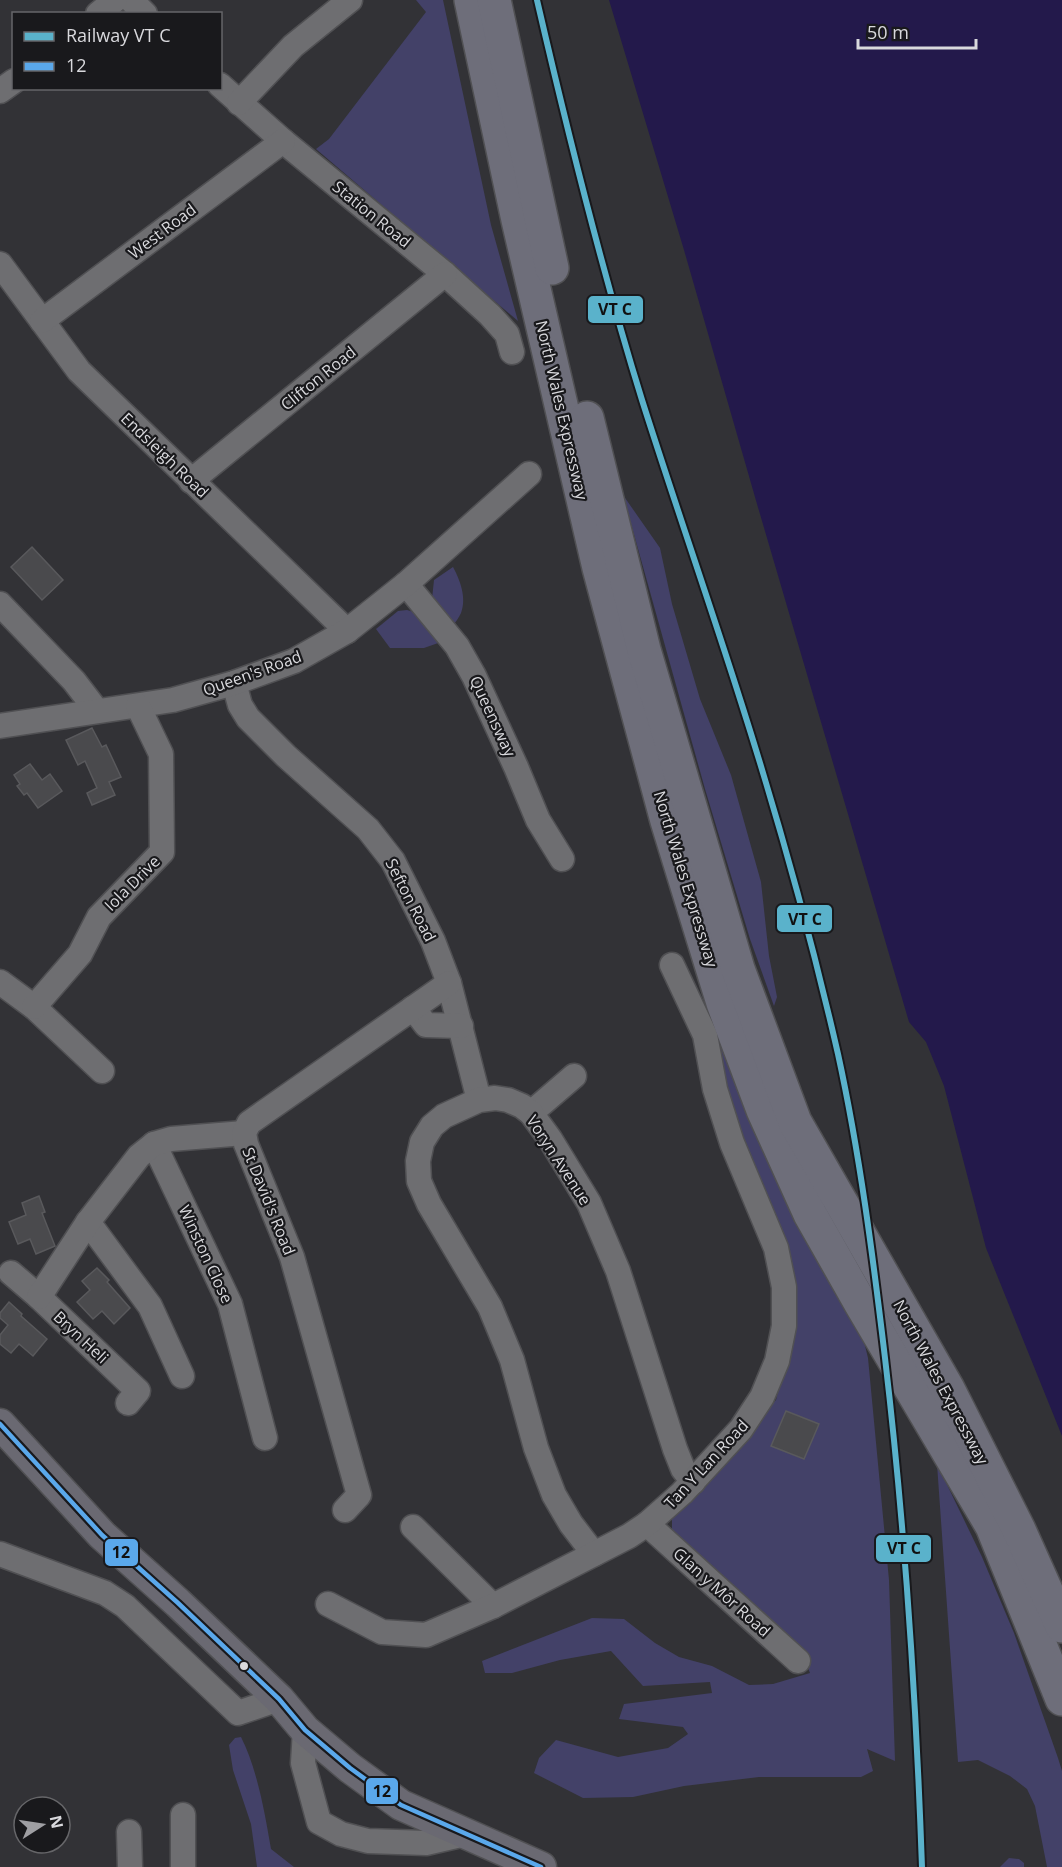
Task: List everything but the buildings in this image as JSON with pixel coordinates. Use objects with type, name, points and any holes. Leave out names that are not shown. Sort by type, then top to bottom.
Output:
[{"type":"highway","name":"North Wales Expressway","points":[[471,0],[518,220],[599,568],[667,821],[723,1003],[763,1110],[810,1214],[992,1526],[1062,1699]]},
{"type":"highway","name":"North Wales Expressway","points":[[494,0],[563,323],[644,650],[738,969],[795,1122],[948,1389],[1019,1530],[1062,1626]]},
{"type":"main road","points":[[0,1424],[102,1535],[279,1699],[305,1730],[350,1768],[401,1805],[540,1867]]},
{"type":"street","points":[[100,12],[115,0]]},
{"type":"street","points":[[131,0],[143,12]]},
{"type":"street","points":[[239,103],[293,46],[350,0]]},
{"type":"street","points":[[0,92],[12,83]]},
{"type":"street","name":"Station Road","points":[[222,87],[283,141],[445,274],[490,315],[507,334],[512,351]]},
{"type":"street","name":"West Road","points":[[42,321],[283,141]]},
{"type":"street","name":"Endsleigh Road","points":[[0,264],[79,371],[347,631]]},
{"type":"street","name":"Clifton Road","points":[[191,481],[445,274]]},
{"type":"street","name":"Queen's Road","points":[[0,726],[173,700],[234,683],[294,661],[347,631],[525,485]]},
{"type":"street","name":"Queensway","points":[[406,584],[457,646],[474,676],[512,757],[538,820],[562,860]]},
{"type":"street","points":[[0,604],[74,681],[97,711]]},
{"type":"street","name":"Sefton Road","points":[[234,683],[240,705],[248,718],[286,756],[368,829],[393,861],[433,941],[449,983],[479,1100]]},
{"type":"street","name":"Iola Drive","points":[[34,1007],[80,954],[99,917],[162,852],[161,754],[138,706]]},
{"type":"street","name":"Tan Y Lan Road","points":[[328,1604],[382,1632],[426,1635],[493,1606],[629,1536],[647,1524],[693,1482],[741,1429],[762,1397],[777,1361],[784,1326],[783,1287],[776,1248],[732,1143],[715,1089],[705,1035],[672,965]]},
{"type":"street","points":[[0,982],[34,1007],[104,1071]]},
{"type":"street","name":"St David's Road","points":[[345,1510],[359,1495],[292,1257],[246,1144],[244,1133],[249,1123],[449,983]]},
{"type":"street","points":[[413,1008],[426,1025],[461,1026]]},
{"type":"street","points":[[531,1113],[574,1076]]},
{"type":"street","name":"Voryn Avenue","points":[[594,1554],[571,1524],[554,1495],[536,1448],[512,1360],[490,1308],[429,1204],[419,1181],[418,1161],[422,1142],[432,1126],[444,1116],[479,1100],[495,1098],[508,1100],[531,1113],[550,1139],[589,1203],[618,1271],[675,1449],[683,1469],[693,1482]]},
{"type":"street","points":[[39,1297],[88,1222],[140,1156],[154,1144],[171,1139],[244,1133]]},
{"type":"street","name":"Winston Close","points":[[154,1144],[230,1304],[265,1438]]},
{"type":"street","points":[[88,1222],[150,1306],[182,1376]]},
{"type":"street","name":"Bryn Heli","points":[[11,1273],[138,1390],[128,1403]]},
{"type":"street","name":"Glan y Môr Road","points":[[647,1524],[798,1661]]},
{"type":"street","points":[[413,1527],[493,1606]]},
{"type":"street","points":[[0,1554],[105,1593],[125,1606],[238,1713],[279,1699]]},
{"type":"street","points":[[305,1730],[303,1763],[319,1822],[341,1834],[368,1841],[426,1843],[465,1834]]},
{"type":"street","points":[[183,1815],[183,1867]]},
{"type":"street","points":[[129,1832],[130,1867]]},
{"type":"shaded area","points":[[416,0],[443,0],[491,225],[518,321],[316,149],[329,139],[426,12]]},
{"type":"shaded area","points":[[609,0],[1062,0],[1062,1436],[986,1248],[944,1086],[926,1042],[909,1022]]},
{"type":"shaded area","points":[[623,495],[660,548],[672,604],[700,699],[731,775],[761,882],[769,956],[777,997],[774,1006],[750,939],[705,789]]},
{"type":"shaded area","points":[[453,567],[463,595],[463,607],[453,626],[432,599],[434,580]]},
{"type":"shaded area","points":[[407,610],[417,613],[441,642],[424,648],[390,648],[376,629],[398,611]]},
{"type":"shaded area","points":[[720,1039],[728,1063],[790,1201],[860,1325],[868,1358],[889,1580],[895,1761],[867,1749],[873,1771],[861,1777],[759,1777],[684,1786],[633,1797],[583,1798],[534,1773],[539,1758],[556,1740],[618,1757],[668,1748],[688,1734],[683,1727],[619,1719],[624,1704],[712,1693],[710,1682],[643,1686],[611,1651],[560,1660],[512,1673],[485,1673],[482,1661],[592,1618],[624,1619],[655,1643],[679,1657],[712,1666],[749,1685],[773,1684],[810,1673],[801,1650],[672,1532],[672,1513],[776,1400],[794,1323],[795,1279],[781,1229],[747,1156],[727,1093],[717,1045]]},
{"type":"shaded area","points":[[937,1464],[982,1557],[1014,1633],[1058,1758],[1062,1771],[1062,1867],[1047,1867],[1035,1806],[1027,1789],[1010,1776],[978,1760],[958,1762]]},
{"type":"shaded area","points":[[241,1737],[256,1777],[271,1849],[294,1867],[257,1867],[251,1824],[233,1770],[229,1745],[235,1738]]},
{"type":"shaded area","points":[[1009,1858],[1019,1859],[1024,1863],[1024,1867],[1000,1867]]},
{"type":"transit line","points":[[537,0],[573,151],[613,301],[642,400],[768,789],[817,966],[846,1092],[871,1244],[898,1485],[913,1676],[922,1867]]},
{"type":"transit line","name":"12","points":[[0,1424],[102,1535],[279,1699],[305,1730],[350,1768],[401,1805],[541,1867]]}]
